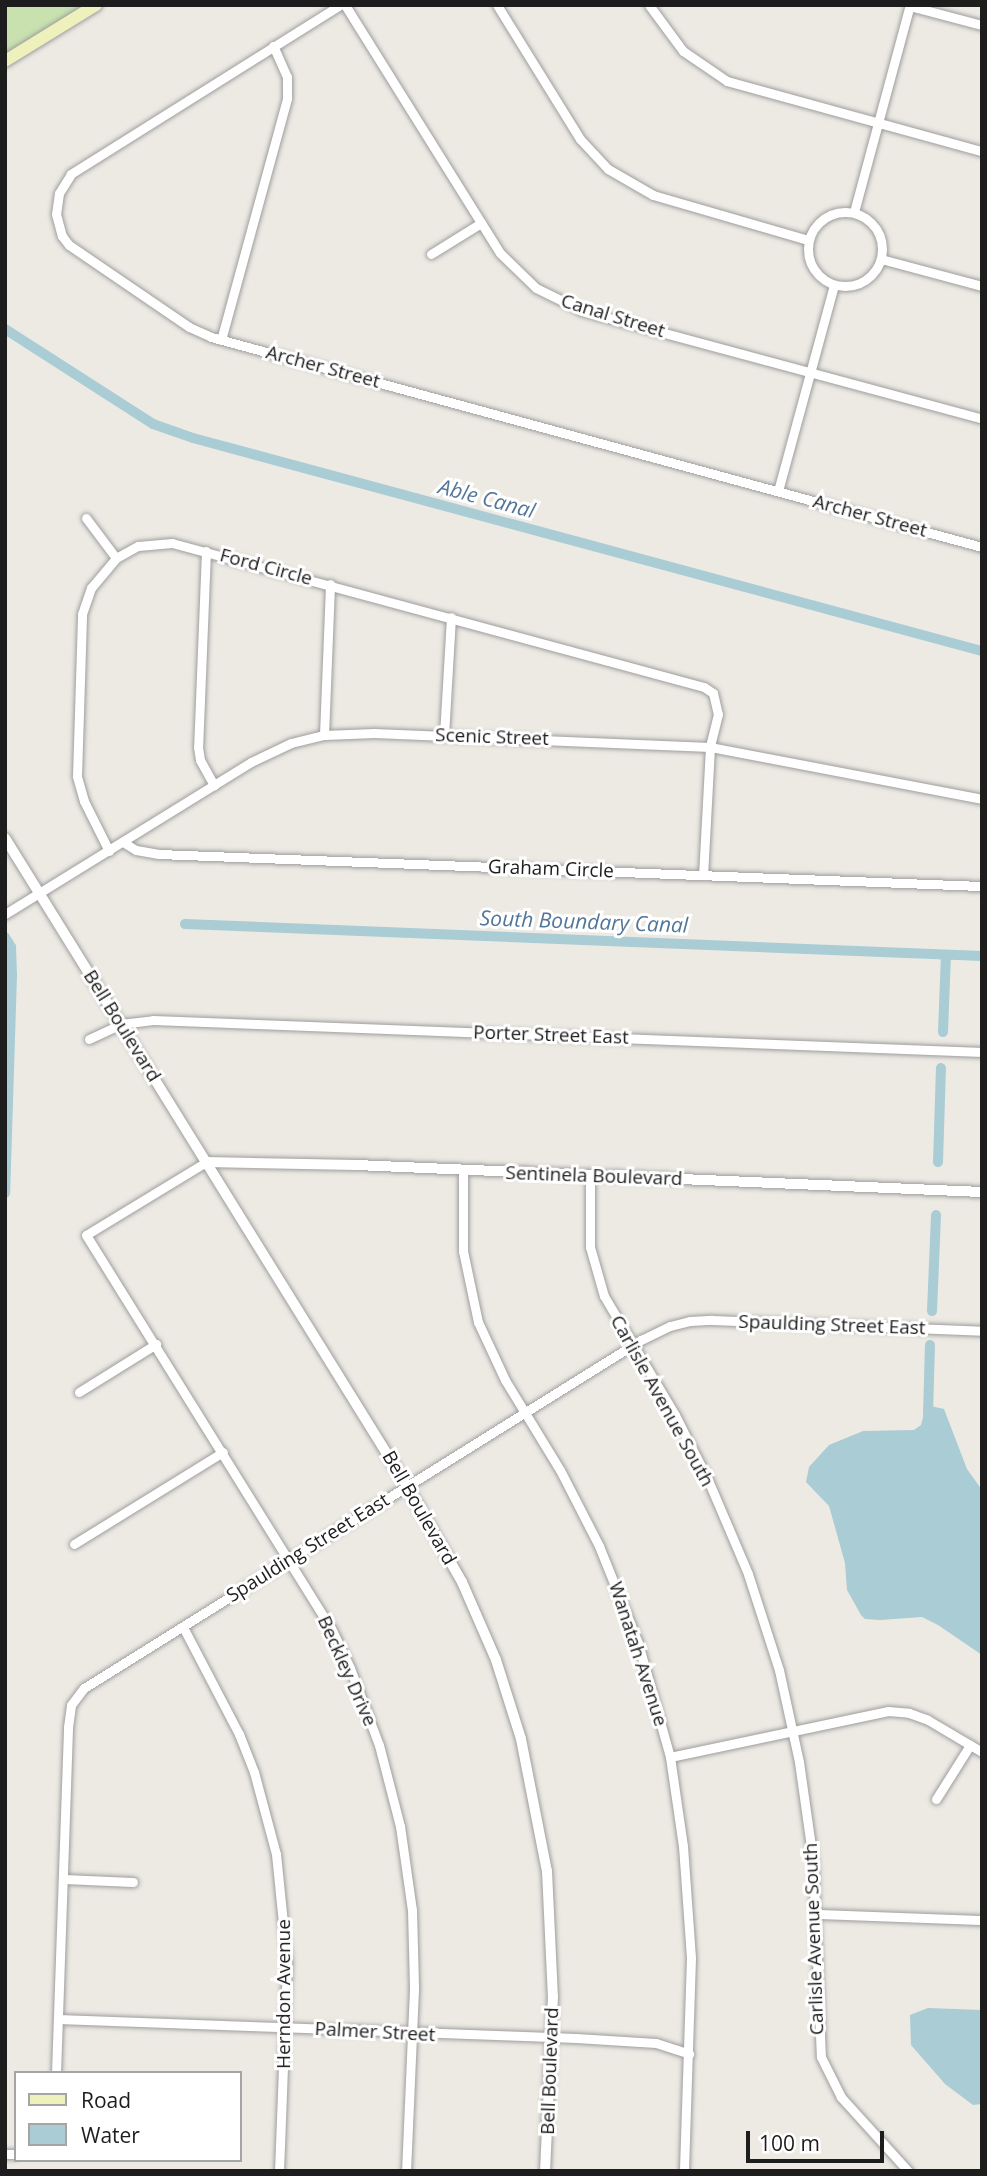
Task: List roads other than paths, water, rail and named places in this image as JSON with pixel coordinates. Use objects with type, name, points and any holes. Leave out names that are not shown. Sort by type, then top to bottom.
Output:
[{"type":"main road","points":[[5,61],[96,5]]},
{"type":"street","name":"Archer Street","points":[[342,5],[81,167],[64,183],[56,204],[57,224],[62,236],[78,253],[189,327],[221,340],[982,547]]},
{"type":"street","name":"Canal Street","points":[[342,5],[481,223],[516,272],[554,299],[583,311],[982,419]]},
{"type":"street","points":[[497,5],[580,139],[608,169],[653,195],[808,240]]},
{"type":"street","points":[[649,5],[683,51],[718,77],[753,90],[982,152]]},
{"type":"street","points":[[854,212],[910,6],[982,24]]},
{"type":"street","points":[[221,340],[287,98],[287,77],[273,47]]},
{"type":"street","points":[[842,211],[854,212],[865,217],[880,236],[881,259],[868,278],[846,286],[834,285],[815,272],[807,251],[808,240],[820,220],[842,211]]},
{"type":"street","points":[[430,254],[481,223]]},
{"type":"street","points":[[881,259],[982,286]]},
{"type":"street","points":[[778,491],[834,285]]},
{"type":"street","points":[[86,518],[116,558]]},
{"type":"street","name":"Ford Circle","points":[[109,851],[84,801],[75,752],[82,614],[91,588],[116,558],[138,546],[161,542],[206,551],[330,584],[704,687],[714,696],[718,713],[710,747]]},
{"type":"street","points":[[206,551],[198,747],[200,760],[214,785]]},
{"type":"street","points":[[324,735],[330,584]]},
{"type":"street","points":[[444,735],[451,617]]},
{"type":"street","name":"Scenic Street","points":[[5,914],[270,752],[324,735],[444,735],[710,747],[982,799]]},
{"type":"street","points":[[704,875],[710,747]]},
{"type":"street","name":"Bell Boulevard","points":[[5,838],[407,1486],[445,1550],[477,1615],[522,1739],[547,1871],[553,1961],[545,2171]]},
{"type":"street","name":"Graham Circle","points":[[123,842],[136,850],[159,854],[982,886]]},
{"type":"street","name":"Porter Street East","points":[[89,1039],[121,1024],[153,1020],[982,1052]]},
{"type":"street","name":"Sentinela Boulevard","points":[[206,1162],[982,1192]]},
{"type":"street","name":"Beckley Drive","points":[[206,1162],[86,1235],[331,1628],[350,1668],[379,1745],[390,1787],[412,1910],[412,2034],[406,2171]]},
{"type":"street","name":"Wanatah Avenue","points":[[463,1171],[463,1251],[471,1299],[486,1343],[580,1507],[610,1571],[638,1643],[670,1757],[688,1891],[691,1972],[684,2171]]},
{"type":"street","name":"Carlisle Avenue South","points":[[590,1176],[589,1233],[594,1268],[604,1296],[675,1415],[726,1520],[768,1633],[793,1731],[807,1808],[817,1914],[818,2035],[825,2067],[841,2097],[908,2171]]},
{"type":"street","name":"Spaulding Street East","points":[[56,2071],[68,1727],[71,1705],[84,1688],[633,1346],[670,1326],[690,1321],[982,1331]]},
{"type":"street","points":[[79,1392],[156,1344]]},
{"type":"street","points":[[74,1544],[223,1452]]},
{"type":"street","name":"Herndon Avenue","points":[[183,1627],[239,1734],[268,1817],[282,1890],[286,1930],[286,2028],[279,2171]]},
{"type":"street","points":[[670,1757],[877,1713],[899,1711],[928,1720],[982,1752]]},
{"type":"street","points":[[936,1799],[970,1745]]},
{"type":"street","points":[[63,1879],[133,1882]]},
{"type":"street","points":[[817,1914],[982,1920]]},
{"type":"street","name":"Palmer Street","points":[[58,2019],[656,2043],[690,2053]]},
{"type":"water","points":[[926,1405],[944,1409],[967,1469],[982,1490],[982,1655],[922,1617],[865,1619],[847,1590],[845,1563],[829,1506],[806,1482],[809,1467],[829,1445],[863,1431],[914,1430],[921,1425]]},
{"type":"water","points":[[928,2008],[982,2010],[982,2104],[973,2105],[945,2084],[911,2045],[910,2015]]},
{"type":"waterway","name":"Able Canal","points":[[5,329],[153,424],[193,438],[982,651]]},
{"type":"waterway","name":"South Boundary Canal","points":[[185,924],[982,956]]},
{"type":"waterway","points":[[5,937],[11,947],[12,975],[5,1193]]},
{"type":"waterway","points":[[943,1032],[946,955]]},
{"type":"waterway","points":[[938,1162],[941,1068]]},
{"type":"waterway","points":[[932,1311],[936,1215]]},
{"type":"waterway","points":[[928,1415],[930,1345]]}]
